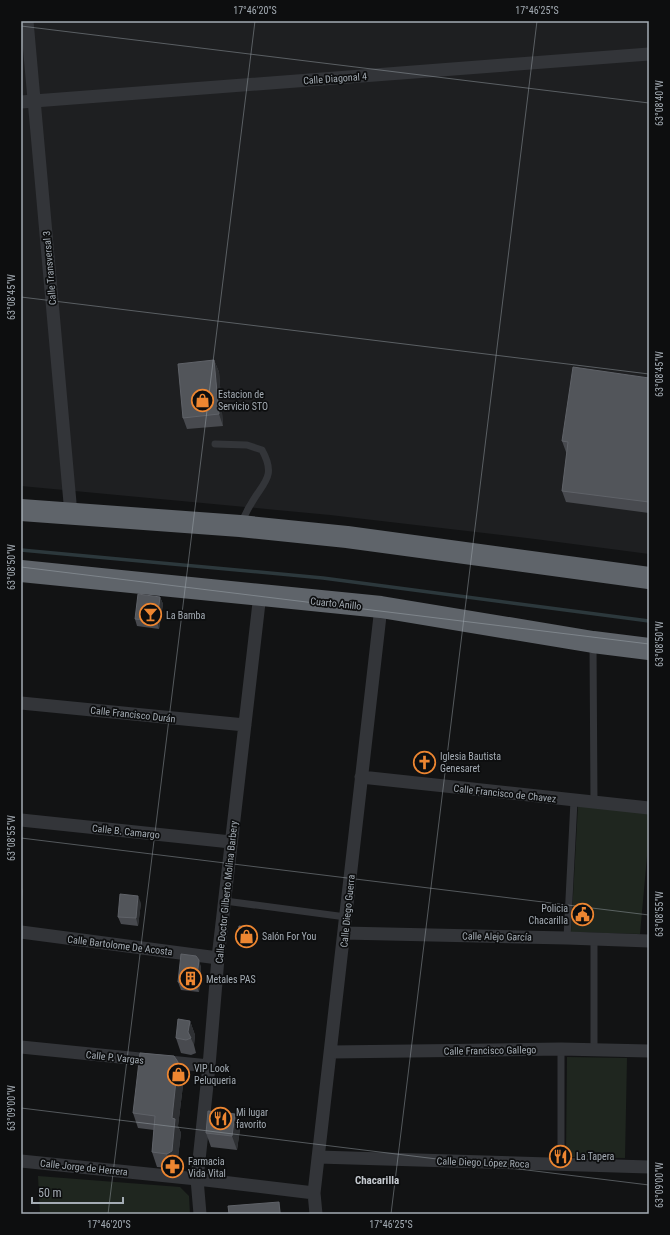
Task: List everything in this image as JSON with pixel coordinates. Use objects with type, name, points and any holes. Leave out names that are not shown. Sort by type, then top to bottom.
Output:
[{"type":"highway","points":[[21,510],[240,526],[347,537],[649,578]]},
{"type":"highway","name":"Cuarto Anillo","points":[[21,572],[260,594],[381,607],[593,642],[649,649]]},
{"type":"street","name":"Calle Transversal 3","points":[[27,21],[71,514]]},
{"type":"street","name":"Calle Diagonal 4","points":[[21,102],[649,54]]},
{"type":"street","name":"Calle Doctor Gilberto Molina Barbery","points":[[200,1214],[197,1179],[209,1066],[218,958],[260,594]]},
{"type":"street","name":"Calle Diego Guerra","points":[[316,1214],[314,1193],[381,607]]},
{"type":"street","name":"Calle Francisco Durán","points":[[21,703],[245,725]]},
{"type":"street","name":"Calle Francisco de Chavez","points":[[361,777],[649,808]]},
{"type":"street","name":"Calle B. Camargo","points":[[21,820],[232,842]]},
{"type":"street","name":"Calle Bartolome De Acosta","points":[[21,932],[218,958]]},
{"type":"street","name":"Calle Alejo García","points":[[344,933],[594,938],[649,941]]},
{"type":"street","name":"Calle P. Vargas","points":[[21,1047],[209,1066]]},
{"type":"street","name":"Calle Francisco Gallego","points":[[331,1052],[561,1049],[649,1051]]},
{"type":"street","name":"Calle Diego López Roca","points":[[318,1157],[649,1167]]},
{"type":"street","name":"Calle Jorge de Herrera","points":[[21,1161],[197,1179],[314,1193]]},
{"type":"lane","points":[[215,444],[248,446],[262,450],[268,461],[268,474],[264,485],[251,503],[240,526]]},
{"type":"lane","points":[[593,642],[594,802]]},
{"type":"lane","points":[[567,938],[574,801]]},
{"type":"lane","points":[[225,901],[346,917]]},
{"type":"lane","points":[[594,938],[594,1049]]},
{"type":"lane","points":[[561,1049],[561,1165]]},
{"type":"shaded area","points":[[21,21],[649,21],[649,554],[330,515],[21,486]]},
{"type":"shaded area","points":[[578,806],[649,813],[649,834],[640,934],[571,932]]},
{"type":"shaded area","points":[[567,1057],[627,1058],[625,1158],[566,1157]]},
{"type":"shaded area","points":[[38,1176],[180,1187],[189,1196],[190,1214],[40,1214]]},
{"type":"building","name":"Estacion de Servicio STO","points":[[214,360],[219,414],[183,418],[178,364]]},
{"type":"building","points":[[573,367],[649,378],[649,502],[562,491],[568,442],[562,441]]},
{"type":"building","name":"La Bamba","points":[[138,594],[160,597],[157,621],[135,619]]},
{"type":"building","points":[[120,894],[138,896],[136,918],[118,917]]},
{"type":"building","points":[[239,926],[250,927],[249,938],[238,937]]},
{"type":"building","name":"Metales PAS","points":[[181,954],[196,956],[199,960],[196,984],[178,982]]},
{"type":"building","points":[[178,1019],[190,1021],[188,1032],[191,1038],[186,1040],[176,1038]]},
{"type":"building","points":[[140,1053],[174,1056],[178,1062],[172,1118],[175,1119],[172,1151],[167,1154],[152,1152],[155,1116],[133,1113]]},
{"type":"building","points":[[208,1111],[235,1114],[232,1136],[206,1133]]},
{"type":"building","points":[[279,1202],[280,1214],[229,1214],[228,1206]]},
{"type":"waterway","points":[[21,550],[323,578],[649,621]]},
{"type":"place","name":"Estacion de Servicio STO","points":[[203,400]]},
{"type":"place","name":"La Bamba","points":[[150,615]]},
{"type":"place","name":"Iglesia Bautista Genesaret","points":[[425,762]]},
{"type":"place","name":"Policia Chacarilla","points":[[583,914]]},
{"type":"place","name":"Salón For You","points":[[246,936]]},
{"type":"place","name":"Metales PAS","points":[[191,979]]},
{"type":"place","name":"VIP Look Peluqueria","points":[[179,1074]]},
{"type":"place","name":"Mi lugar favorito","points":[[220,1118]]},
{"type":"place","name":"La Tapera","points":[[560,1156]]},
{"type":"place","name":"Farmacia Vida Vital","points":[[173,1167]]},
{"type":"district","name":"Chacarilla","points":[[377,1180]]}]
